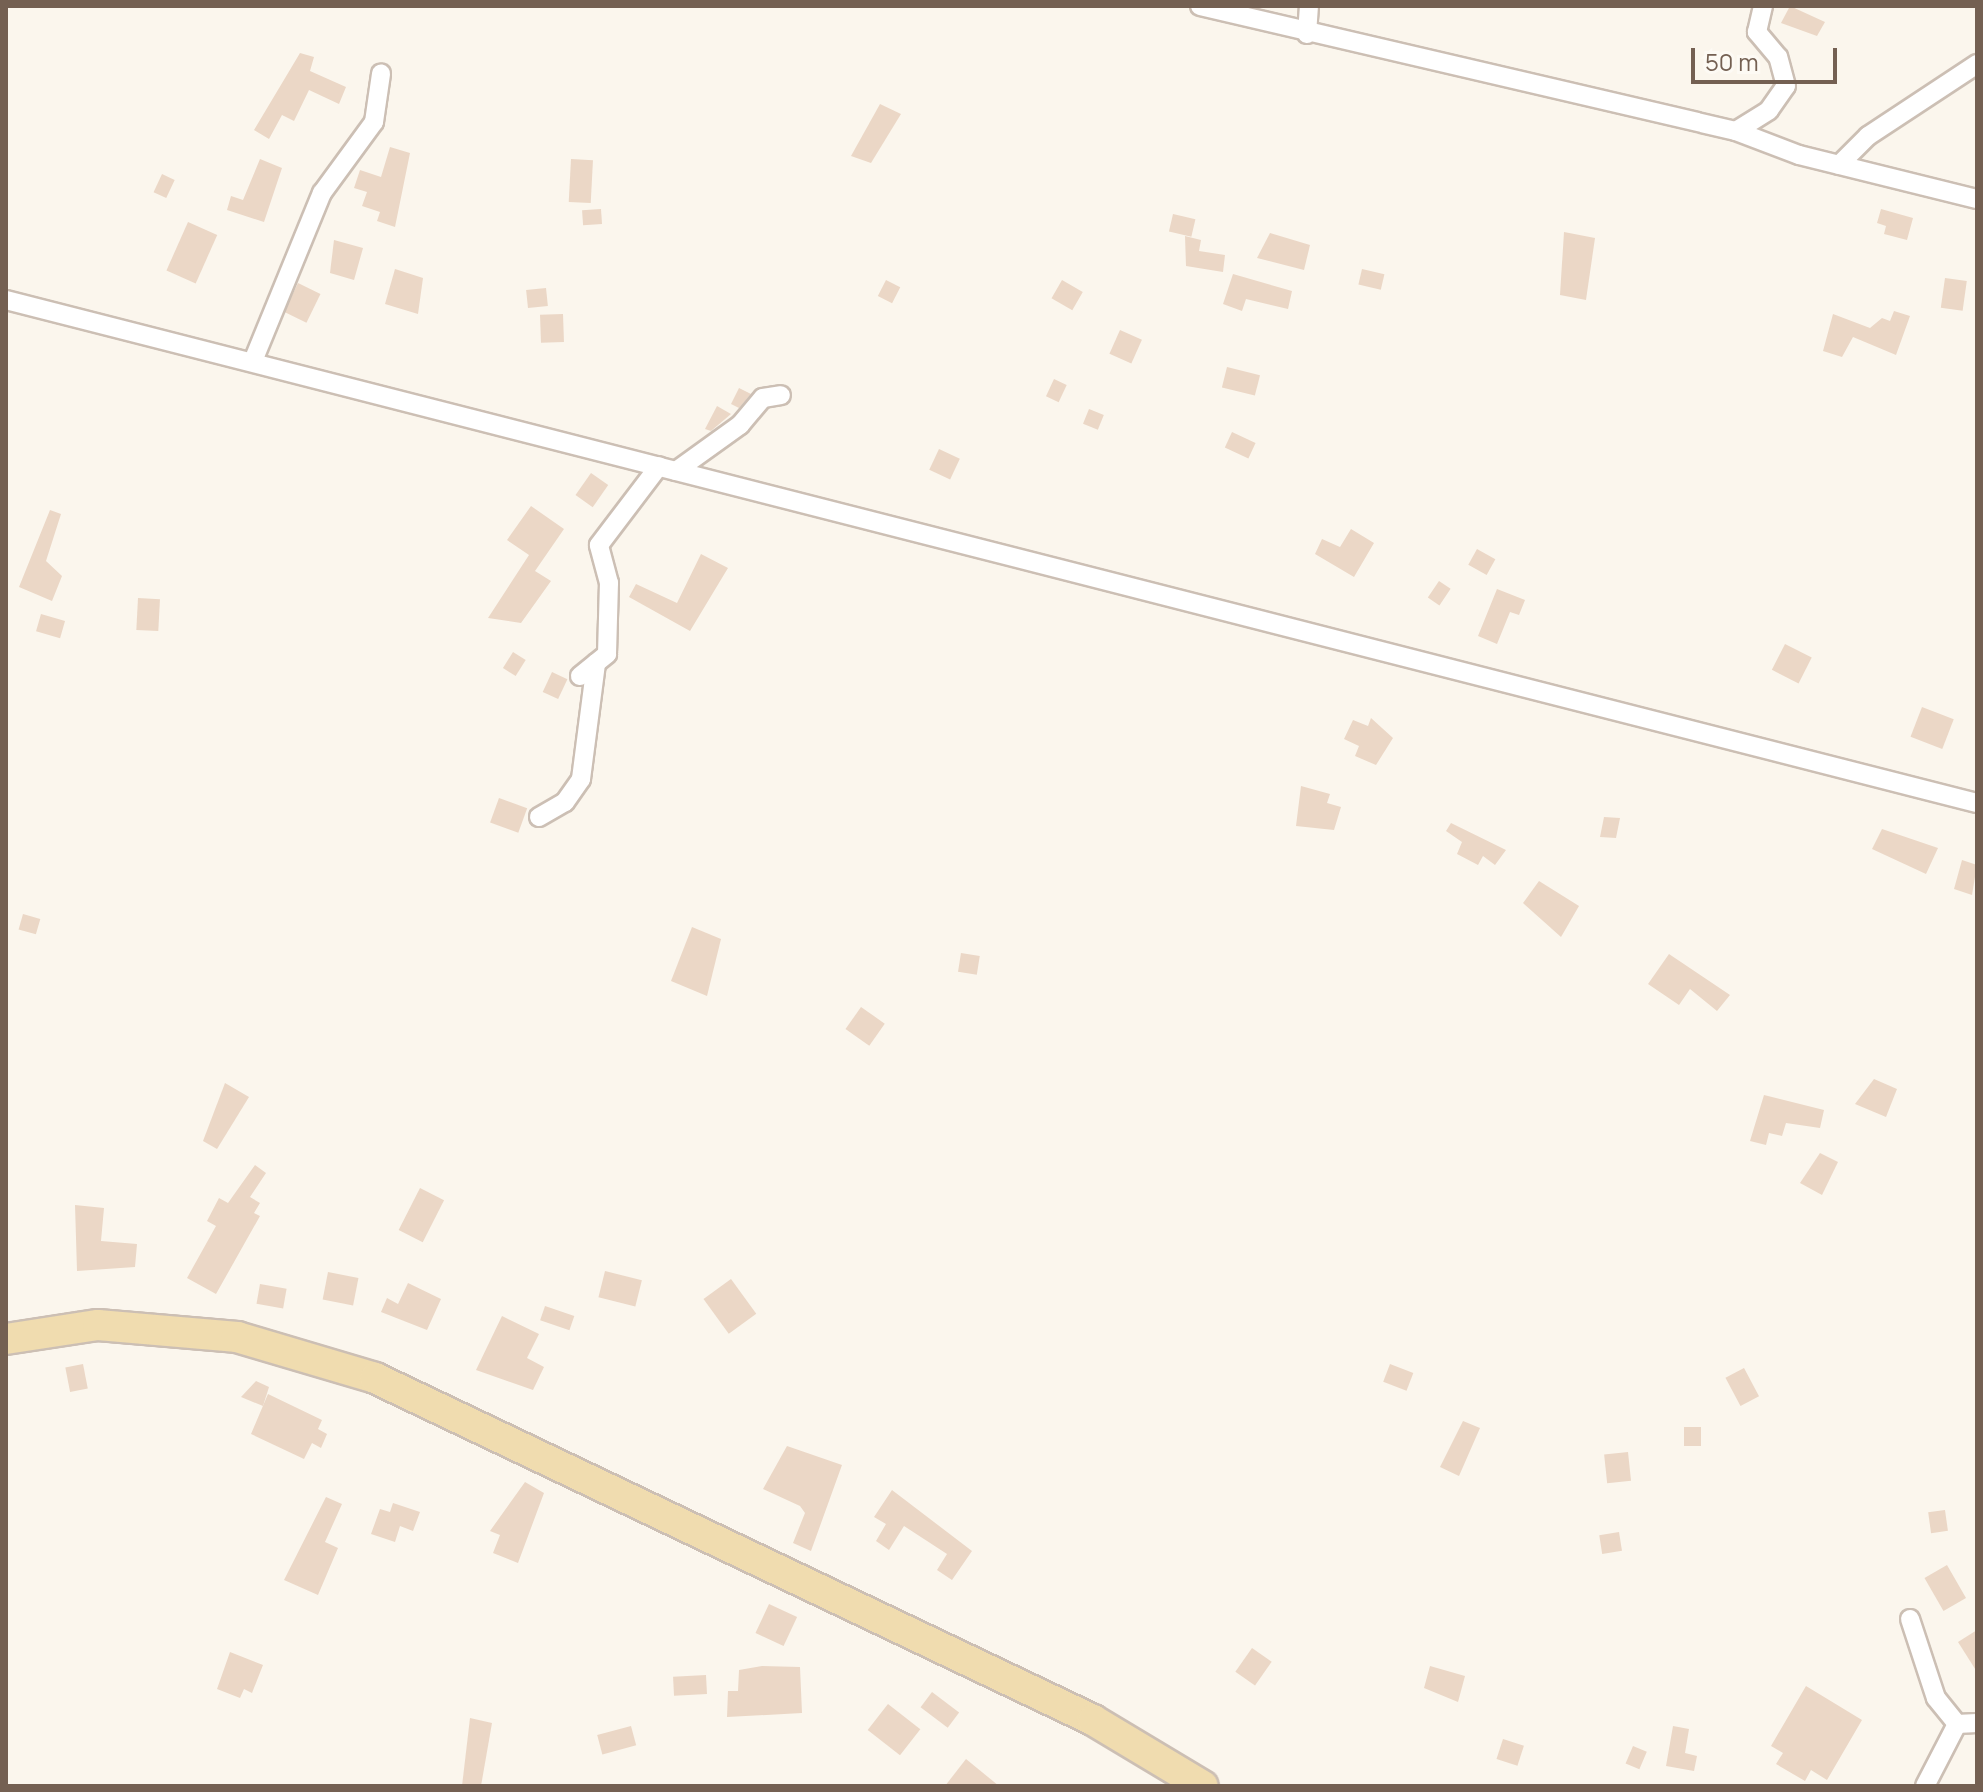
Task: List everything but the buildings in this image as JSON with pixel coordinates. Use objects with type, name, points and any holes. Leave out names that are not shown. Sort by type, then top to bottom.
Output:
[{"type":"main road","points":[[6,1339],[98,1325],[237,1337],[375,1378],[1093,1720],[1203,1786]]},
{"type":"street","points":[[1200,6],[1307,34],[1736,131],[1839,165],[1977,199]]},
{"type":"street","points":[[1307,34],[1309,6]]},
{"type":"street","points":[[1736,131],[1769,110],[1786,86],[1778,57],[1757,32],[1763,6]]},
{"type":"street","points":[[1839,165],[1868,136],[1977,64]]},
{"type":"street","points":[[253,361],[322,193],[374,122],[381,74]]},
{"type":"street","points":[[6,300],[1977,803]]},
{"type":"street","points":[[580,676],[607,654],[610,626],[599,545],[668,469],[740,425],[763,398],[781,395]]},
{"type":"street","points":[[539,817],[565,802],[581,779],[596,663]]},
{"type":"street","points":[[1910,1619],[1936,1698],[1957,1724]]},
{"type":"street","points":[[1957,1724],[1977,1723]]},
{"type":"street","points":[[1925,1786],[1957,1724]]}]
